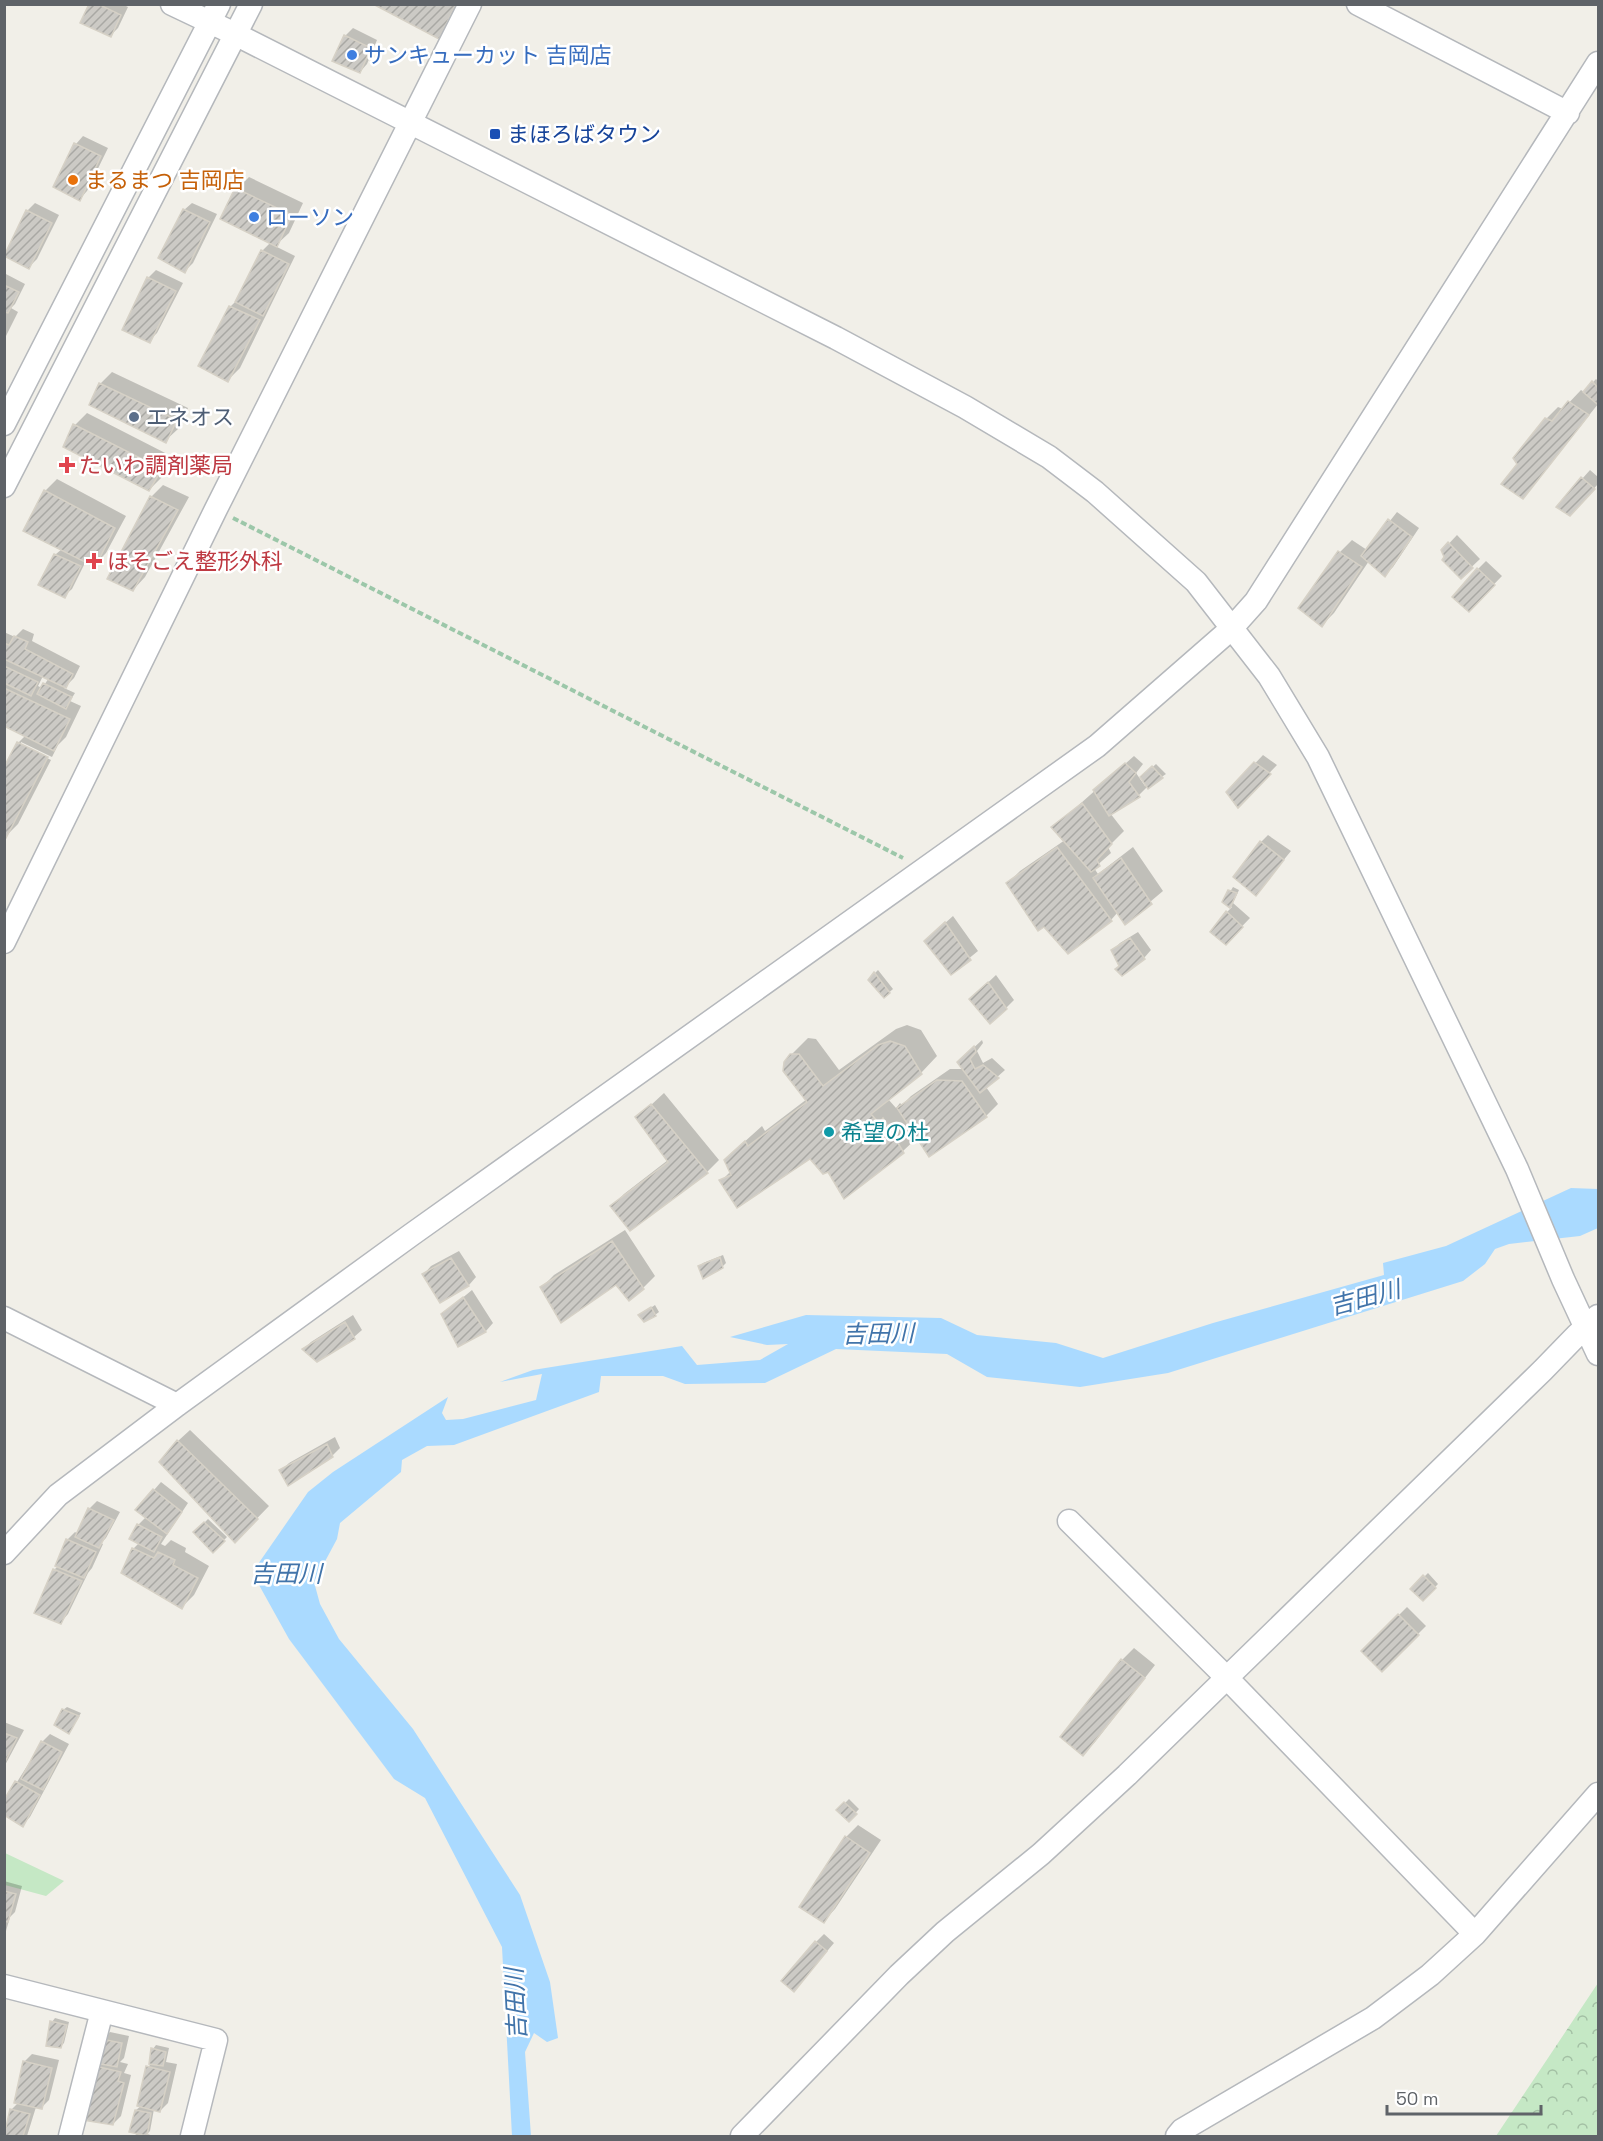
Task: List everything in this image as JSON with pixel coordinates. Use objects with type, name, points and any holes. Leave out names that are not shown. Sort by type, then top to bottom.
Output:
[{"type":"street","points":[[172,4],[214,13],[235,34],[836,338],[965,407],[1048,458],[1095,492],[1196,582],[1269,676],[1318,757],[1517,1169],[1563,1279],[1592,1322],[1599,1354]]},
{"type":"street","points":[[4,486],[251,4]]},
{"type":"street","points":[[4,942],[216,509],[470,4]]},
{"type":"street","points":[[1358,4],[1568,112]]},
{"type":"street","points":[[4,424],[214,13]]},
{"type":"street","points":[[4,1552],[58,1495],[177,1405],[411,1235],[1097,746],[1232,629],[1256,601],[1599,63]]},
{"type":"street","points":[[4,1318],[177,1405]]},
{"type":"street","points":[[742,2136],[898,1974],[945,1932],[1041,1854],[1127,1775],[1592,1322]]},
{"type":"street","points":[[1069,1521],[1226,1677],[1475,1934]]},
{"type":"street","points":[[1177,2136],[1182,2130],[1373,2018],[1430,1975],[1475,1934],[1599,1794]]},
{"type":"street","points":[[4,1986],[216,2040],[192,2136]]},
{"type":"street","points":[[70,2136],[102,2011]]},
{"type":"path","points":[[216,509],[925,870]]},
{"type":"green space","points":[[4,1853],[64,1881],[46,1896],[5,1885]]},
{"type":"green space","points":[[1598,1983],[1598,2136],[1496,2136]]},
{"type":"water","name":"吉田川","points":[[1571,1188],[1598,1189],[1598,1228],[1580,1236],[1509,1244],[1495,1249],[1485,1264],[1463,1281],[1168,1373],[1080,1387],[987,1377],[947,1354],[836,1349],[765,1383],[685,1384],[663,1376],[601,1376],[599,1392],[454,1445],[427,1446],[402,1460],[401,1472],[340,1523],[337,1539],[314,1582],[320,1604],[339,1639],[413,1729],[520,1895],[550,1982],[558,2038],[547,2042],[534,2033],[525,2052],[531,2136],[512,2136],[502,1947],[425,1798],[394,1779],[289,1639],[259,1585],[256,1567],[308,1492],[333,1472],[448,1397],[442,1413],[446,1420],[463,1419],[536,1400],[542,1374],[500,1382],[533,1370],[682,1346],[697,1365],[760,1360],[788,1344],[767,1345],[730,1337],[806,1315],[941,1318],[977,1335],[1056,1343],[1103,1358],[1213,1323],[1384,1275],[1383,1263],[1446,1246]]},
{"type":"building","points":[[89,4],[98,4],[121,15],[111,37],[80,23]]},
{"type":"building","points":[[373,4],[456,4],[439,39]]},
{"type":"building","points":[[344,35],[371,48],[360,73],[332,61]]},
{"type":"building","points":[[74,143],[101,156],[80,201],[53,187]]},
{"type":"building","points":[[235,188],[292,215],[277,247],[220,219]]},
{"type":"building","points":[[183,209],[210,222],[185,273],[158,258]]},
{"type":"building","points":[[26,210],[52,223],[29,269],[4,256]]},
{"type":"building","points":[[261,250],[289,264],[263,316],[235,302]]},
{"type":"building","points":[[147,277],[176,291],[150,343],[122,330]]},
{"type":"building","points":[[4,285],[19,292],[8,313],[4,312]]},
{"type":"building","points":[[229,306],[260,320],[228,382],[198,366]]},
{"type":"building","points":[[1592,381],[1598,388],[1597,404],[1583,392]]},
{"type":"building","points":[[99,383],[177,420],[166,443],[89,405]]},
{"type":"building","points":[[1568,401],[1589,415],[1523,499],[1501,484],[1517,464],[1513,458],[1545,418],[1552,421]]},
{"type":"building","points":[[73,424],[162,469],[149,491],[63,447]]},
{"type":"building","points":[[1581,477],[1595,489],[1570,516],[1556,507]]},
{"type":"building","points":[[44,490],[115,528],[95,567],[23,531]]},
{"type":"building","points":[[150,496],[178,510],[133,591],[107,579]]},
{"type":"building","points":[[1388,519],[1412,537],[1385,577],[1361,556]]},
{"type":"building","points":[[1448,542],[1473,568],[1461,579],[1442,560],[1444,557],[1441,550]]},
{"type":"building","points":[[1338,551],[1362,567],[1322,627],[1298,608]]},
{"type":"building","points":[[54,554],[81,566],[65,598],[38,585]]},
{"type":"building","points":[[1477,568],[1495,585],[1469,612],[1452,597]]},
{"type":"building","points":[[14,636],[28,642],[25,649],[73,674],[66,688],[4,659],[4,643],[9,645]]},
{"type":"building","points":[[4,666],[38,682],[31,696],[4,683]]},
{"type":"building","points":[[43,683],[72,697],[66,709],[37,694]]},
{"type":"building","points":[[4,688],[70,719],[54,751],[4,726]]},
{"type":"building","points":[[17,742],[48,757],[6,838],[4,837],[4,767]]},
{"type":"building","points":[[1254,762],[1271,774],[1238,808],[1226,792]]},
{"type":"building","points":[[1125,763],[1136,773],[1129,782],[1140,797],[1109,816],[1093,790]]},
{"type":"building","points":[[1152,766],[1163,778],[1148,789],[1140,777]]},
{"type":"building","points":[[1082,803],[1112,844],[1097,860],[1100,866],[1091,872],[1051,827]]},
{"type":"building","points":[[1260,841],[1284,860],[1256,896],[1233,877]]},
{"type":"building","points":[[1057,847],[1112,921],[1068,954],[1044,927],[1038,931],[1006,883]]},
{"type":"building","points":[[1121,858],[1152,904],[1125,925],[1093,878]]},
{"type":"building","points":[[1228,890],[1237,893],[1230,908],[1222,902]]},
{"type":"building","points":[[1226,911],[1243,927],[1226,945],[1210,932]]},
{"type":"building","points":[[945,922],[971,960],[951,975],[924,941]]},
{"type":"building","points":[[1130,938],[1145,959],[1122,976],[1115,969],[1119,966],[1111,950]]},
{"type":"building","points":[[874,972],[890,993],[884,998],[868,980]]},
{"type":"building","points":[[988,982],[1007,1009],[990,1024],[969,999]]},
{"type":"building","name":"希望の杜","points":[[890,1041],[905,1046],[922,1074],[871,1114],[879,1123],[883,1118],[904,1153],[844,1199],[828,1172],[823,1174],[810,1159],[737,1208],[719,1180],[731,1175],[724,1160],[745,1141],[748,1146],[807,1102],[783,1071],[784,1062],[790,1054],[799,1054],[823,1086],[878,1045]]},
{"type":"building","points":[[974,1046],[976,1052],[970,1059],[975,1069],[983,1065],[999,1078],[980,1093],[957,1062]]},
{"type":"building","points":[[937,1080],[962,1081],[987,1117],[929,1157],[897,1108]]},
{"type":"building","points":[[651,1104],[708,1173],[630,1231],[610,1206],[668,1162],[635,1117]]},
{"type":"building","points":[[612,1241],[644,1289],[629,1301],[616,1285],[561,1323],[540,1287]]},
{"type":"building","points":[[720,1257],[723,1268],[703,1279],[698,1266]]},
{"type":"building","points":[[451,1258],[469,1286],[440,1303],[422,1274]]},
{"type":"building","points":[[463,1297],[486,1332],[458,1347],[441,1314]]},
{"type":"building","points":[[651,1307],[656,1316],[644,1322],[638,1315]]},
{"type":"building","points":[[345,1322],[355,1339],[317,1362],[302,1349]]},
{"type":"building","points":[[177,1440],[258,1519],[235,1543],[159,1462]]},
{"type":"building","points":[[327,1444],[333,1457],[288,1486],[279,1470]]},
{"type":"building","points":[[153,1489],[182,1512],[167,1534],[135,1510]]},
{"type":"building","points":[[88,1508],[114,1520],[99,1548],[75,1537]]},
{"type":"building","points":[[204,1522],[225,1541],[213,1553],[193,1532]]},
{"type":"building","points":[[137,1524],[162,1537],[154,1552],[129,1539]]},
{"type":"building","points":[[66,1539],[96,1552],[84,1578],[55,1566]]},
{"type":"building","points":[[132,1548],[154,1558],[158,1552],[175,1560],[173,1565],[198,1578],[182,1609],[121,1573]]},
{"type":"building","points":[[53,1569],[82,1581],[61,1624],[34,1613]]},
{"type":"building","points":[[1423,1575],[1436,1588],[1423,1601],[1410,1589]]},
{"type":"building","points":[[1398,1614],[1419,1635],[1382,1672],[1361,1651]]},
{"type":"building","points":[[1121,1659],[1145,1678],[1083,1756],[1060,1737]]},
{"type":"building","points":[[62,1709],[79,1716],[69,1734],[54,1725]]},
{"type":"building","points":[[4,1733],[17,1738],[4,1764]]},
{"type":"building","points":[[41,1741],[62,1752],[43,1790],[21,1779]]},
{"type":"building","points":[[15,1781],[40,1795],[23,1827],[4,1815],[4,1800]]},
{"type":"building","points":[[844,1802],[857,1814],[849,1822],[836,1810]]},
{"type":"building","points":[[845,1836],[870,1853],[824,1923],[799,1907]]},
{"type":"building","points":[[4,1891],[16,1894],[8,1922],[4,1921]]},
{"type":"building","points":[[815,1941],[827,1951],[794,1992],[781,1981]]},
{"type":"building","points":[[50,2021],[67,2025],[61,2048],[46,2046]]},
{"type":"building","points":[[101,2039],[122,2043],[117,2067],[95,2063]]},
{"type":"building","points":[[151,2048],[166,2052],[163,2066],[149,2064]]},
{"type":"building","points":[[23,2061],[52,2068],[42,2109],[14,2103]]},
{"type":"building","points":[[95,2066],[121,2072],[118,2081],[124,2083],[113,2125],[82,2120]]},
{"type":"building","points":[[146,2066],[170,2072],[160,2112],[137,2106]]},
{"type":"building","points":[[10,2109],[30,2114],[23,2136],[4,2136]]},
{"type":"building","points":[[135,2110],[151,2113],[147,2136],[129,2132]]},
{"type":"place","name":"サンキューカット 吉岡店","points":[[352,55]]},
{"type":"place","name":"まほろばタウン","points":[[495,134]]},
{"type":"place","name":"まるまつ 吉岡店","points":[[73,180]]},
{"type":"place","name":"ローソン","points":[[254,217]]},
{"type":"place","name":"エネオス","points":[[134,417]]},
{"type":"place","name":"たいわ調剤薬局","points":[[67,465]]},
{"type":"place","name":"ほそごえ整形外科","points":[[94,561]]},
{"type":"place","name":"希望の杜","points":[[829,1132]]}]
